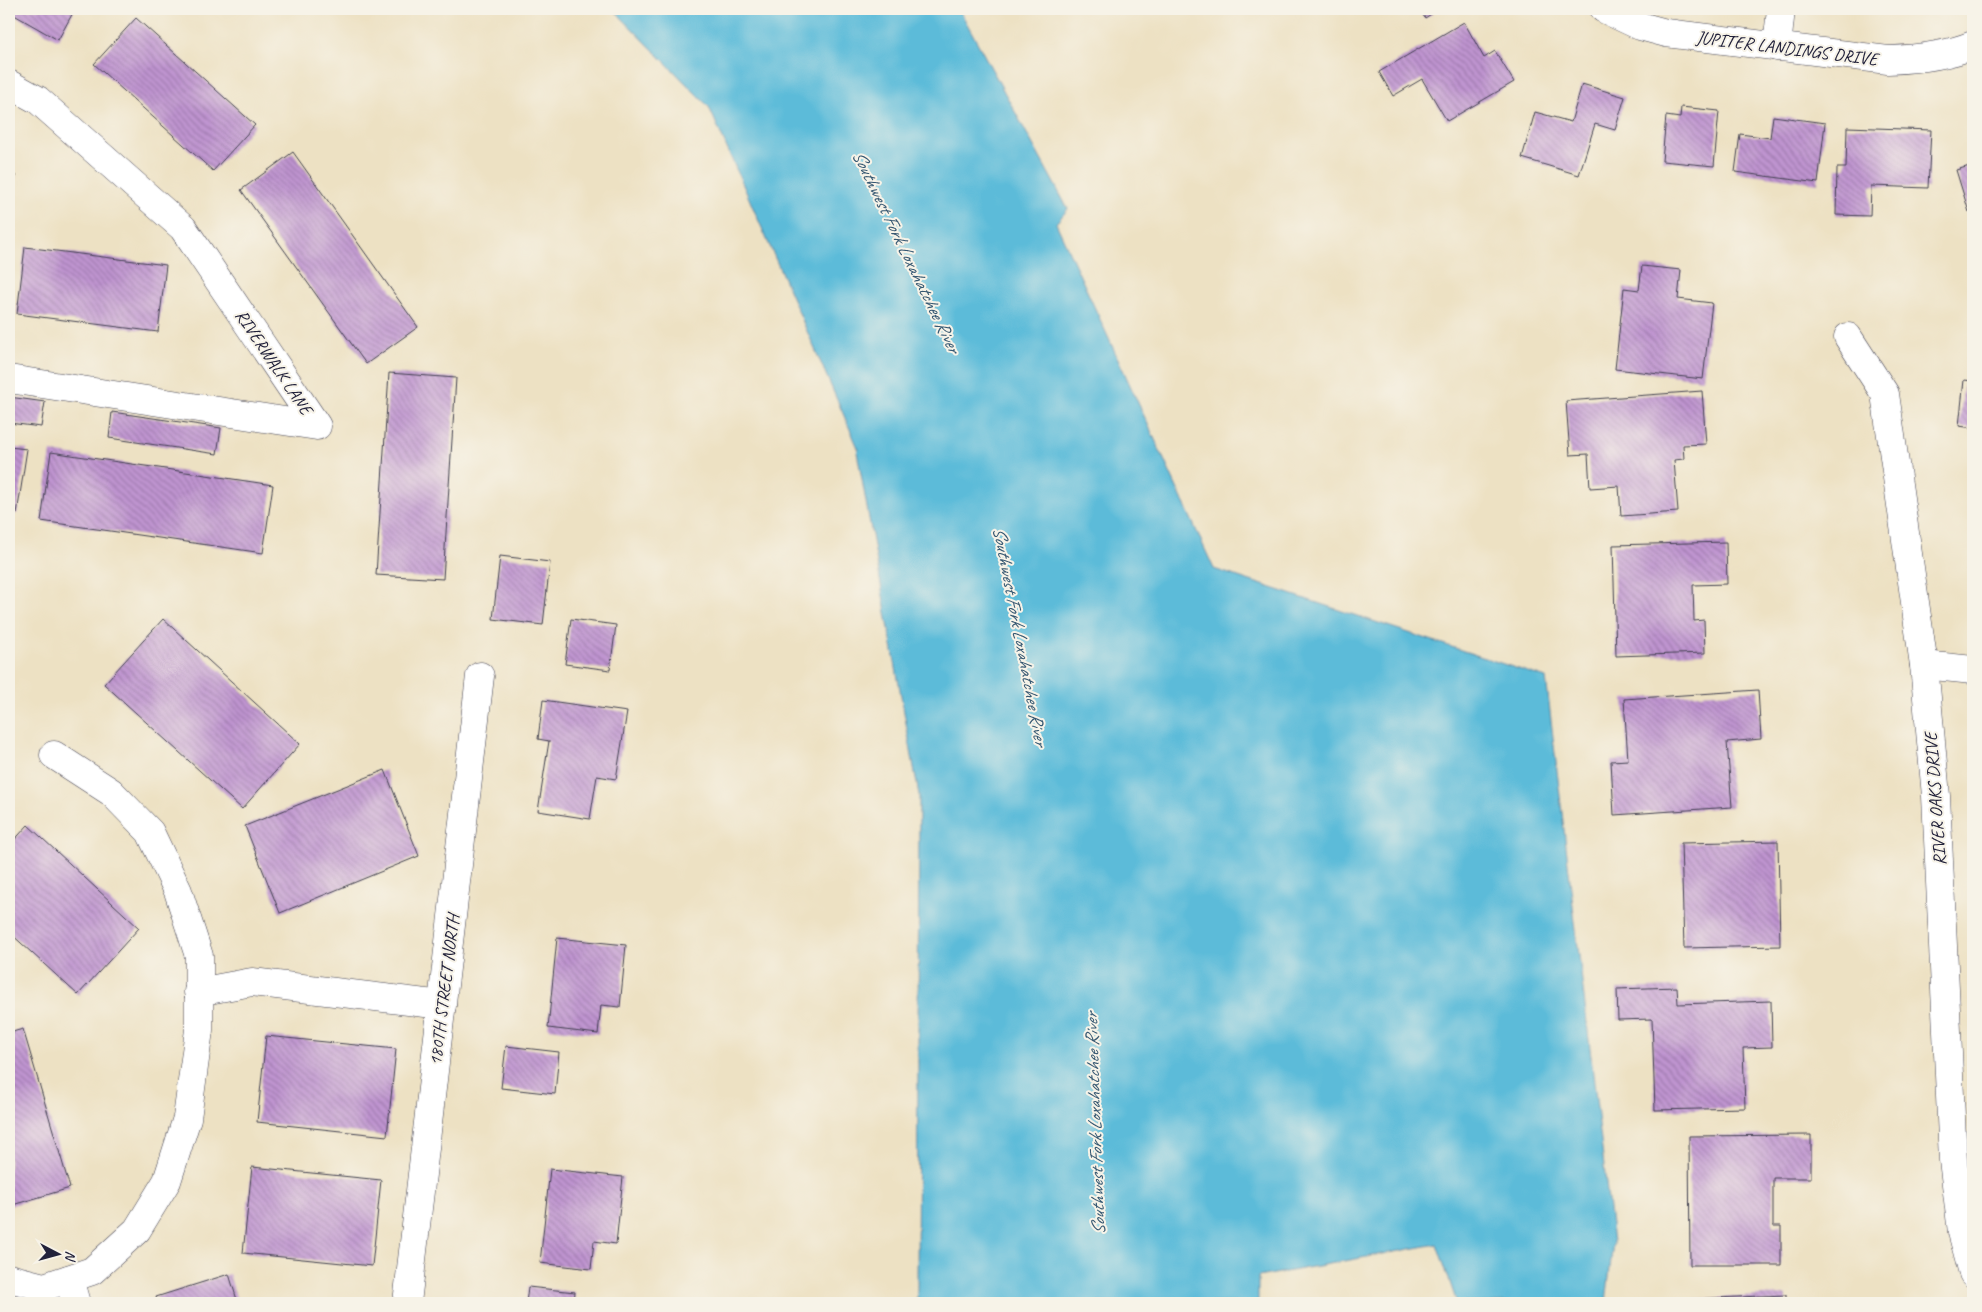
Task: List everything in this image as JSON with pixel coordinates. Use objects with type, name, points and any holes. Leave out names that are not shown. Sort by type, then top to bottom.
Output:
[{"type":"street","name":"JUPITER LANDINGS DRIVE","points":[[1604,9],[1640,26],[1666,33],[1888,60],[1940,55],[1973,45]]},
{"type":"street","points":[[1777,47],[1781,9]]},
{"type":"street","name":"RIVERWALK LANE","points":[[9,84],[38,100],[183,228],[317,426],[9,379]]},
{"type":"street","name":"RIVER OAKS DRIVE","points":[[1848,337],[1885,394],[1924,665],[1936,796],[1953,1160],[1962,1232],[1973,1273]]},
{"type":"street","points":[[1924,665],[1973,670]]},
{"type":"street","name":"180TH STREET NORTH","points":[[408,1303],[480,676]]},
{"type":"street","points":[[9,1278],[44,1287],[72,1291],[137,1230],[167,1181],[187,1118],[199,1030],[199,956],[178,892],[150,832],[111,792],[54,755]]},
{"type":"street","points":[[198,992],[252,982],[442,1005]]},
{"type":"water","name":"Southwest Fork Loxahatchee River","points":[[613,9],[959,9],[1068,209],[1056,223],[1214,569],[1546,678],[1613,1242],[1606,1303],[1457,1303],[1437,1244],[1258,1277],[1258,1303],[917,1303],[919,795],[857,452],[859,450],[709,107]]},
{"type":"building","points":[[9,9],[75,9],[58,40],[9,12]]},
{"type":"building","points":[[1419,9],[1439,9],[1425,18]]},
{"type":"building","points":[[136,18],[255,125],[213,171],[94,64]]},
{"type":"building","points":[[1464,22],[1484,58],[1495,51],[1514,82],[1447,121],[1422,79],[1393,96],[1379,72]]},
{"type":"building","points":[[1582,84],[1625,97],[1615,130],[1595,124],[1579,175],[1522,158],[1535,112],[1571,122]]},
{"type":"building","points":[[1681,107],[1719,111],[1714,166],[1662,161],[1666,116],[1680,118]]},
{"type":"building","points":[[1773,116],[1825,123],[1818,183],[1735,172],[1740,134],[1770,138]]},
{"type":"building","points":[[1847,127],[1931,130],[1928,188],[1871,186],[1870,216],[1836,215],[1837,168],[1846,168]]},
{"type":"building","points":[[293,152],[418,327],[366,364],[241,190]]},
{"type":"building","points":[[1973,165],[1973,210],[1969,212],[1956,170]]},
{"type":"building","points":[[9,172],[16,176],[9,191]]},
{"type":"building","points":[[25,247],[166,265],[158,332],[17,314]]},
{"type":"building","points":[[1642,266],[1681,270],[1678,299],[1712,303],[1703,379],[1615,369],[1624,288],[1639,290]]},
{"type":"building","points":[[389,373],[456,378],[443,579],[376,575]]},
{"type":"building","points":[[1964,380],[1973,381],[1973,428],[1959,426]]},
{"type":"building","points":[[1702,391],[1706,444],[1683,445],[1684,459],[1674,460],[1678,512],[1621,516],[1619,486],[1590,488],[1588,454],[1570,455],[1566,401]]},
{"type":"building","points":[[9,397],[45,402],[41,427],[9,423]]},
{"type":"building","points":[[112,412],[221,428],[217,454],[109,438]]},
{"type":"building","points":[[9,447],[27,449],[17,514],[9,512]]},
{"type":"building","points":[[51,452],[273,485],[263,553],[41,521]]},
{"type":"building","points":[[1726,542],[1727,584],[1693,585],[1694,621],[1704,620],[1705,653],[1616,656],[1613,545]]},
{"type":"building","points":[[500,556],[550,562],[543,625],[493,619]]},
{"type":"building","points":[[163,619],[300,744],[242,809],[104,684]]},
{"type":"building","points":[[571,619],[616,625],[610,670],[565,664]]},
{"type":"building","points":[[1758,690],[1761,739],[1727,742],[1732,807],[1614,815],[1611,761],[1628,760],[1624,699]]},
{"type":"building","points":[[543,700],[627,712],[616,779],[597,776],[590,819],[538,811],[549,741],[538,739]]},
{"type":"building","points":[[385,770],[419,856],[280,913],[245,826]]},
{"type":"building","points":[[28,825],[139,928],[78,995],[9,932],[9,846]]},
{"type":"building","points":[[1778,841],[1780,946],[1684,948],[1681,843]]},
{"type":"building","points":[[557,938],[626,945],[620,1007],[601,1005],[598,1034],[548,1028]]},
{"type":"building","points":[[1677,987],[1678,1004],[1771,1001],[1772,1047],[1743,1048],[1745,1108],[1655,1110],[1652,1019],[1618,1020],[1617,989]]},
{"type":"building","points":[[23,1029],[70,1188],[9,1206],[9,1033]]},
{"type":"building","points":[[266,1036],[396,1049],[387,1136],[257,1122]]},
{"type":"building","points":[[506,1046],[559,1052],[555,1094],[501,1088]]},
{"type":"building","points":[[1811,1135],[1811,1178],[1773,1178],[1773,1226],[1781,1226],[1781,1265],[1690,1265],[1689,1136]]},
{"type":"building","points":[[252,1167],[381,1180],[372,1266],[243,1253]]},
{"type":"building","points":[[550,1169],[623,1177],[616,1244],[594,1241],[591,1269],[540,1263]]},
{"type":"building","points":[[229,1274],[238,1303],[158,1303],[156,1297]]},
{"type":"building","points":[[528,1287],[575,1292],[574,1303],[526,1303]]},
{"type":"building","points":[[1786,1295],[1786,1303],[1692,1303],[1691,1299]]}]
